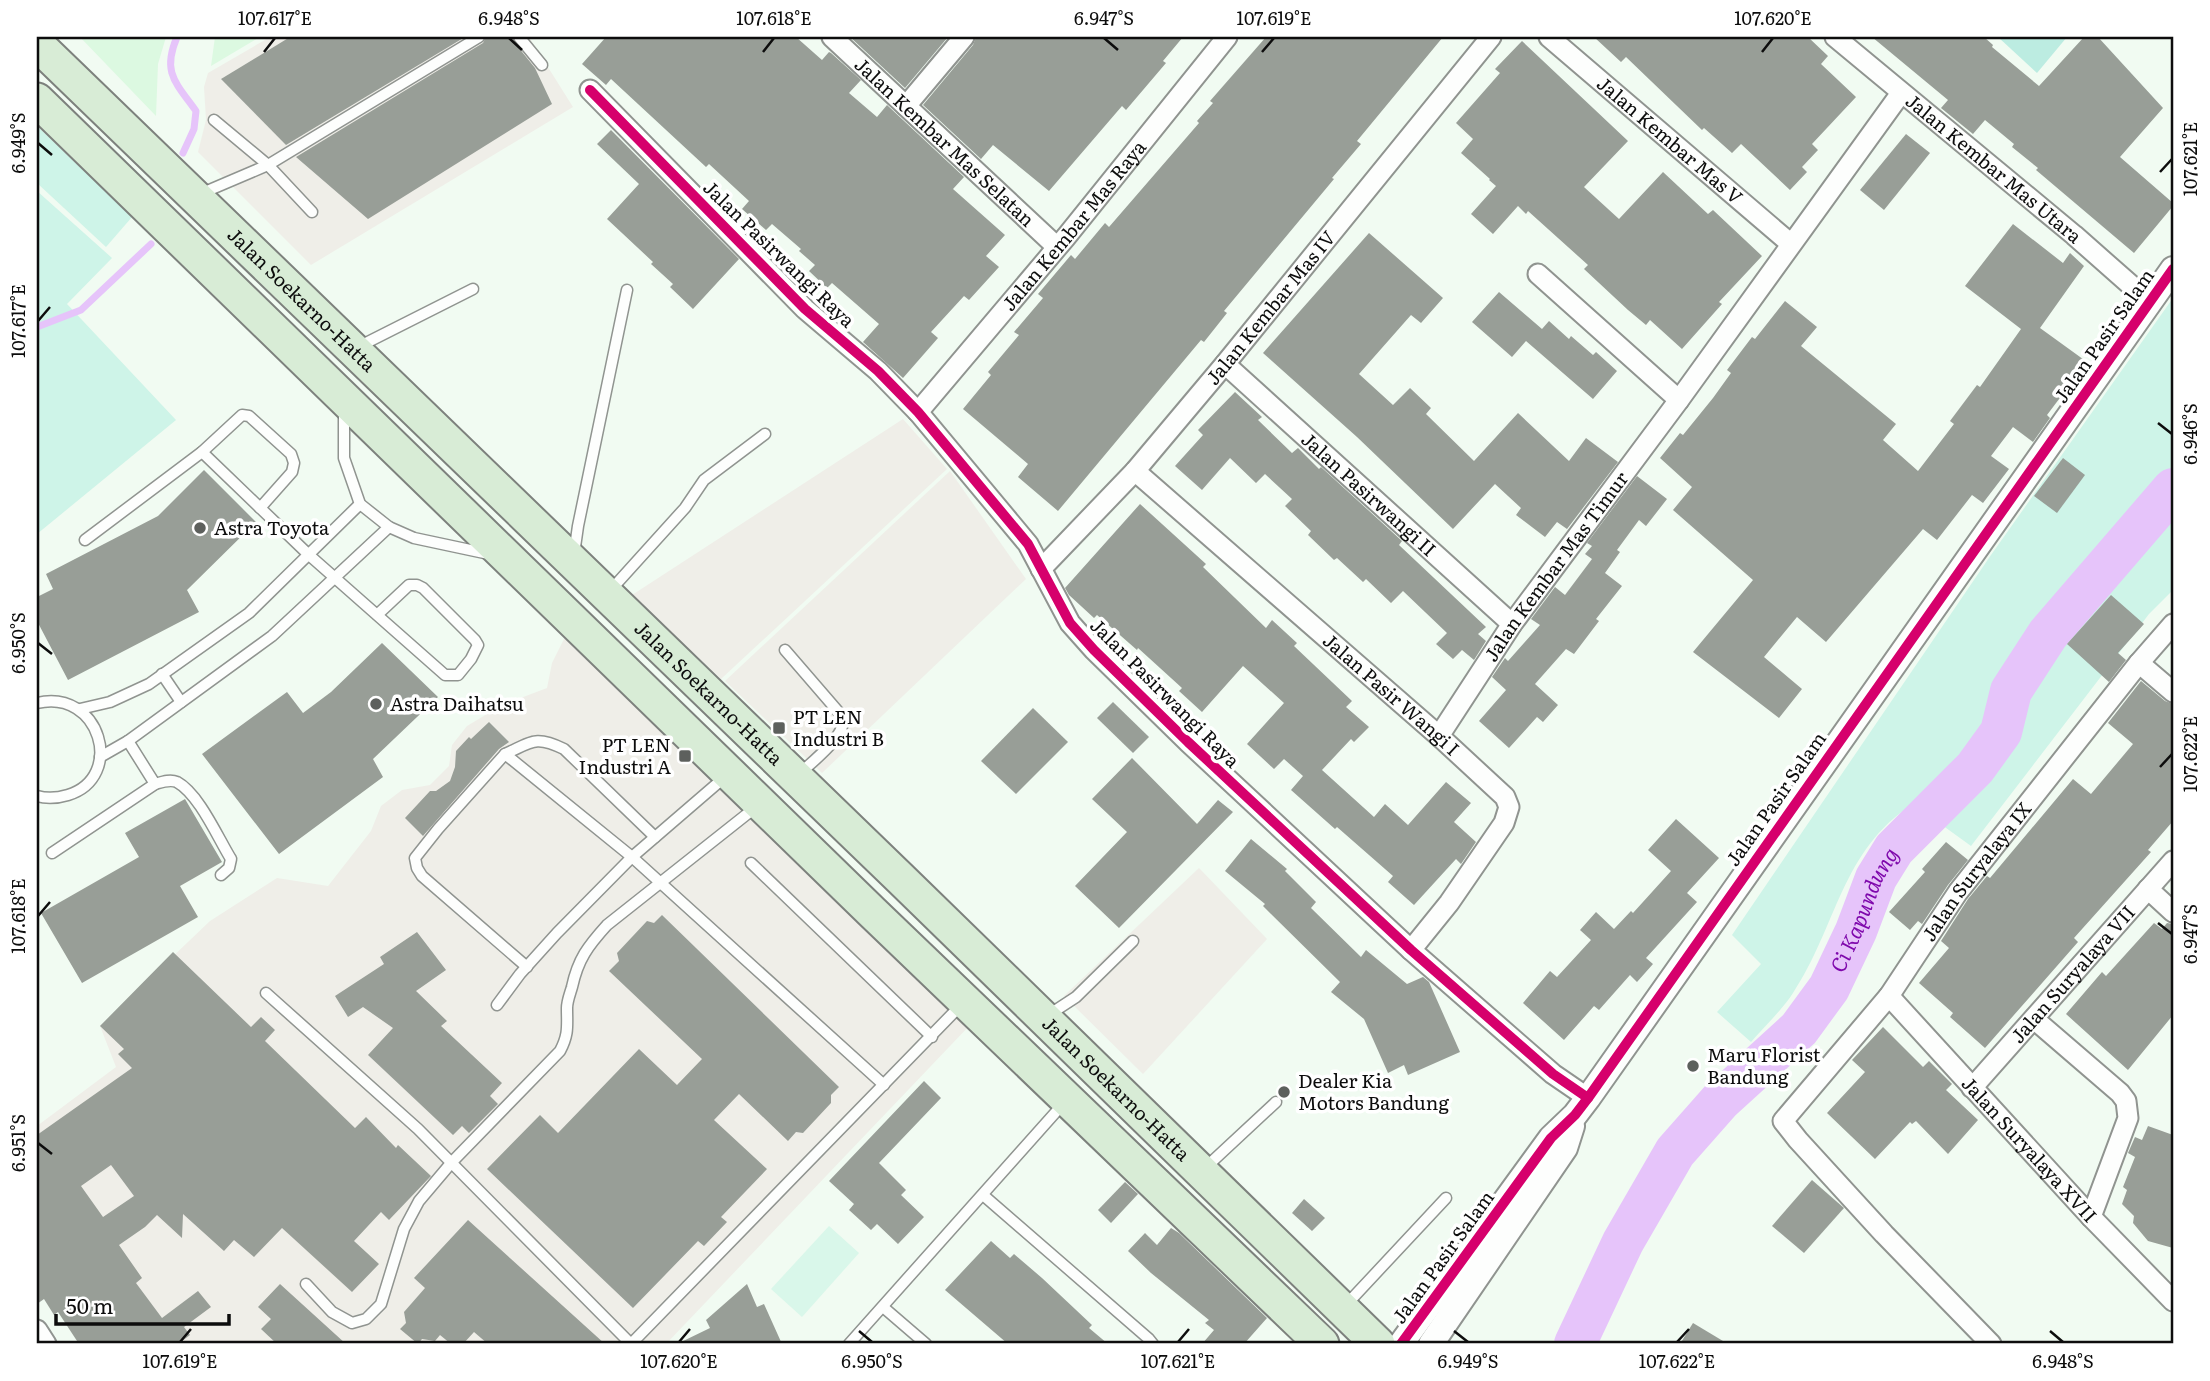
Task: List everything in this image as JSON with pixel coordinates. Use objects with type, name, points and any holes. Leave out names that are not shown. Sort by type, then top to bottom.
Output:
[{"type":"highway","name":"Jalan Soekarno-Hatta","points":[[37,44],[1378,1344]]},
{"type":"highway","points":[[37,100],[872,912],[1322,1344]]},
{"type":"highway","points":[[872,912],[902,880]]},
{"type":"street","name":"Jalan Kembar Mas Selatan","points":[[831,37],[1058,247]]},
{"type":"street","points":[[906,106],[964,37]]},
{"type":"street","name":"Jalan Kembar Mas Raya","points":[[918,412],[1058,247],[1227,37]]},
{"type":"street","name":"Jalan Kembar Mas IV","points":[[1041,569],[1135,471],[1491,37]]},
{"type":"street","name":"Jalan Kembar Mas V","points":[[1549,37],[1791,244]]},
{"type":"street","name":"Jalan Kembar Mas Utara","points":[[1835,37],[2074,235],[2150,302]]},
{"type":"street","name":"Jalan Pasirwangi Raya","points":[[590,90],[805,309],[878,371],[918,412],[1028,544],[1070,623],[1094,650],[1188,742],[1411,950],[1553,1074],[1581,1107]]},
{"type":"street","name":"Jalan Kembar Mas Timur","points":[[1439,736],[1512,624],[1679,400],[1901,93]]},
{"type":"street","name":"Jalan Pasir Salam","points":[[1401,1344],[1551,1138],[1581,1107],[2173,269]]},
{"type":"street","points":[[1538,274],[1679,400]]},
{"type":"street","name":"Jalan Pasirwangi II","points":[[1225,364],[1512,624]]},
{"type":"street","name":"Jalan Pasir Wangi I","points":[[1135,471],[1439,736],[1505,797],[1509,807],[1504,823],[1449,903],[1411,950]]},
{"type":"street","name":"Jalan Suryalaya IX","points":[[1991,1344],[1884,1234],[1783,1121],[1889,996],[1958,892],[2139,663],[2173,624]]},
{"type":"street","points":[[2139,663],[2173,692]]},
{"type":"street","name":"Jalan Suryalaya VII","points":[[1972,1088],[2173,861]]},
{"type":"street","points":[[2148,889],[2173,912]]},
{"type":"street","name":"Jalan Suryalaya XVII","points":[[1889,996],[2091,1217],[2173,1301]]},
{"type":"street","points":[[2034,1019],[2120,1093],[2128,1110],[2128,1118],[2091,1217]]},
{"type":"street","name":"Jalan Pasir Salam","points":[[1431,1344],[1565,1148],[1581,1107]]},
{"type":"street","points":[[37,1330],[46,1344]]},
{"type":"lane","points":[[194,196],[268,165],[480,37]]},
{"type":"lane","points":[[519,37],[542,65]]},
{"type":"lane","points":[[214,120],[268,165],[312,212]]},
{"type":"lane","points":[[353,349],[380,338],[473,289]]},
{"type":"lane","points":[[573,562],[578,526],[627,290]]},
{"type":"lane","points":[[344,399],[344,458],[360,504],[388,527],[414,538],[509,560]]},
{"type":"lane","points":[[85,540],[202,452],[242,415],[249,416],[291,454],[294,463],[292,472],[260,508]]},
{"type":"lane","points":[[607,594],[685,508],[704,480],[765,434]]},
{"type":"lane","points":[[202,452],[309,555],[335,578],[445,675],[458,675],[478,645],[423,587],[417,584],[409,585],[377,615]]},
{"type":"lane","points":[[80,709],[110,702],[149,684],[249,613],[360,504]]},
{"type":"lane","points":[[100,757],[128,741],[272,636],[388,527]]},
{"type":"lane","points":[[785,650],[845,722],[843,729],[826,749],[796,777]]},
{"type":"lane","points":[[162,674],[181,702]]},
{"type":"lane","points":[[37,796],[59,798],[74,793],[91,778],[100,757],[100,739],[93,722],[80,709],[65,702],[38,700]]},
{"type":"lane","points":[[527,967],[422,876],[415,858],[505,754],[535,740],[547,741],[564,749],[655,837]]},
{"type":"lane","points":[[128,741],[155,784]]},
{"type":"lane","points":[[505,754],[661,882],[884,1085]]},
{"type":"lane","points":[[497,1005],[527,967],[632,857],[729,773]]},
{"type":"lane","points":[[52,853],[155,784],[169,780],[177,782],[196,800],[231,859],[229,868],[221,875]]},
{"type":"lane","points":[[306,1284],[332,1312],[352,1323],[366,1319],[381,1304],[404,1229],[419,1201],[452,1162],[560,1051],[566,1039],[569,1024],[567,1006],[579,960],[591,942],[607,925],[760,803]]},
{"type":"lane","points":[[751,863],[932,1037]]},
{"type":"lane","points":[[1044,1018],[1076,997],[1133,941]]},
{"type":"lane","points":[[266,993],[418,1129],[631,1344],[965,1001]]},
{"type":"lane","points":[[849,1344],[1067,1099]]},
{"type":"lane","points":[[1201,1171],[1276,1102]]},
{"type":"lane","points":[[983,1195],[1153,1344]]},
{"type":"lane","points":[[1342,1309],[1366,1287],[1446,1198]]},
{"type":"lane","points":[[883,1307],[926,1344]]},
{"type":"shaded area","points":[[270,37],[529,37],[573,107],[311,265],[198,152],[206,120],[204,87],[208,73]]},
{"type":"shaded area","points":[[1998,37],[2067,37],[2037,73]]},
{"type":"shaded area","points":[[37,126],[132,217],[106,247],[37,183]]},
{"type":"shaded area","points":[[37,191],[112,258],[67,304],[176,420],[37,534]]},
{"type":"shaded area","points":[[2173,298],[2173,590],[2149,614],[1971,846],[1913,804],[1889,823],[1870,844],[1855,867],[1808,968],[1793,993],[1751,1042],[1717,1012],[1761,964],[1732,935],[1991,555]]},
{"type":"shaded area","points":[[903,419],[947,469],[721,679],[632,595]]},
{"type":"shaded area","points":[[950,471],[1026,579],[822,773],[725,681]]},
{"type":"shaded area","points":[[567,633],[971,1024],[666,1344],[179,1344],[37,1182],[37,1126],[116,1067],[100,1026],[210,921],[277,878],[328,886],[371,831],[381,806],[402,790],[430,785],[449,766],[452,745],[467,726],[502,705],[547,688],[552,663]]},
{"type":"shaded area","points":[[1199,868],[1267,939],[1143,1074],[1064,996]]},
{"type":"green space","points":[[80,37],[166,37],[158,64],[156,116]]},
{"type":"green space","points":[[215,37],[260,37],[211,66]]},
{"type":"green space","points":[[829,1226],[859,1253],[802,1317],[771,1289]]},
{"type":"building","points":[[290,37],[465,37],[286,145],[221,79]]},
{"type":"building","points":[[486,37],[510,37],[535,68],[552,104],[368,219],[296,157],[483,43]]},
{"type":"building","points":[[606,37],[796,37],[822,60],[831,53],[861,80],[849,93],[877,117],[887,105],[964,177],[953,189],[1005,235],[986,256],[999,267],[969,300],[964,296],[931,332],[938,338],[903,378],[863,342],[879,324],[832,283],[827,288],[809,271],[815,265],[772,224],[766,230],[742,209],[749,201],[709,164],[706,167],[611,79],[606,85],[582,64]]},
{"type":"building","points":[[850,37],[948,37],[905,88]]},
{"type":"building","points":[[976,37],[1183,37],[1163,61],[1166,63],[1126,110],[1122,106],[1049,191],[993,145],[981,159],[923,105],[973,45]]},
{"type":"building","points":[[1266,37],[1443,37],[1357,141],[1361,144],[1224,311],[1227,313],[1204,342],[1201,340],[1058,511],[1018,477],[1028,464],[963,409],[991,375],[988,372],[1019,335],[1014,332],[1043,298],[1038,294],[1071,255],[1075,259],[1105,223],[1109,227],[1199,123],[1197,121],[1213,103],[1210,101]]},
{"type":"building","points":[[1594,37],[1808,37],[1828,56],[1821,64],[1856,97],[1812,144],[1818,150],[1802,167],[1807,172],[1790,190],[1741,144],[1732,153],[1704,128],[1702,130],[1626,57],[1621,62]]},
{"type":"building","points":[[1872,37],[1984,37],[1992,47],[2039,86],[2084,37],[2098,37],[2163,108],[2120,157],[2173,203],[2173,206],[2134,253],[2036,170],[2038,168],[2012,147],[2014,144],[1985,120],[1973,134],[1941,108],[1948,100]]},
{"type":"building","points":[[1522,41],[1628,141],[1584,187],[1619,219],[1663,172],[1708,214],[1713,210],[1762,256],[1719,302],[1722,304],[1682,349],[1650,320],[1646,325],[1628,310],[1584,269],[1588,265],[1528,211],[1526,214],[1518,206],[1493,234],[1471,214],[1496,186],[1461,153],[1473,139],[1456,123],[1500,73],[1495,69]]},
{"type":"building","points":[[611,130],[739,259],[693,309],[670,287],[673,284],[651,264],[653,262],[607,219],[639,184],[597,144]]},
{"type":"building","points":[[1906,134],[1930,153],[1884,210],[1860,190]]},
{"type":"building","points":[[2013,224],[2063,263],[2070,253],[2084,266],[2040,328],[2087,362],[2047,415],[2050,418],[2033,442],[2013,427],[1991,456],[2009,469],[1983,503],[1972,495],[1937,540],[1923,529],[1826,642],[1797,617],[1764,657],[1802,689],[1779,718],[1693,652],[1753,580],[1673,510],[1692,487],[1660,458],[1713,398],[1731,373],[1727,370],[1785,301],[1817,327],[1801,346],[1896,424],[1883,440],[1918,471],[1954,424],[1950,421],[1977,385],[1980,387],[2021,329],[1965,286]]},
{"type":"building","points":[[1369,233],[1443,298],[1421,323],[1411,315],[1359,374],[1393,405],[1410,388],[1431,408],[1426,414],[1474,461],[1518,413],[1569,461],[1586,438],[1618,462],[1567,529],[1557,522],[1545,537],[1516,515],[1521,508],[1495,484],[1453,529],[1357,437],[1263,353]]},
{"type":"building","points":[[1499,292],[1542,329],[1549,321],[1593,355],[1596,352],[1617,371],[1593,399],[1526,341],[1512,357],[1472,322]]},
{"type":"building","points":[[1235,392],[1262,417],[1258,420],[1292,453],[1298,448],[1319,469],[1321,467],[1402,541],[1399,545],[1486,627],[1478,634],[1486,641],[1474,660],[1462,650],[1453,659],[1436,644],[1447,633],[1403,591],[1391,603],[1366,579],[1363,582],[1337,558],[1334,560],[1308,535],[1311,531],[1285,506],[1292,499],[1265,474],[1256,483],[1230,458],[1202,490],[1175,466],[1203,435],[1198,430]]},
{"type":"building","points":[[2063,458],[2085,475],[2057,513],[2034,496]]},
{"type":"building","points":[[204,470],[256,522],[187,590],[199,612],[68,680],[37,621],[37,597],[53,589],[46,574],[158,516]]},
{"type":"building","points":[[1637,476],[1667,499],[1646,526],[1639,520],[1617,550],[1620,552],[1605,573],[1622,586],[1596,619],[1599,621],[1574,654],[1566,649],[1535,684],[1558,705],[1543,722],[1537,717],[1509,748],[1479,721],[1506,690],[1492,677],[1505,658],[1508,661],[1540,625],[1531,619],[1555,587],[1565,595],[1592,559],[1585,554],[1592,546],[1587,543]]},
{"type":"building","points":[[1140,504],[1206,564],[1203,567],[1266,628],[1272,620],[1297,643],[1294,646],[1352,701],[1346,707],[1369,727],[1354,742],[1351,739],[1322,770],[1374,817],[1385,804],[1408,825],[1446,782],[1471,803],[1454,822],[1476,842],[1461,864],[1456,859],[1414,905],[1388,882],[1393,876],[1291,790],[1303,776],[1284,759],[1274,769],[1247,744],[1284,703],[1243,666],[1202,712],[1179,691],[1182,688],[1138,648],[1137,650],[1097,615],[1094,618],[1069,595],[1065,588]]},
{"type":"building","points":[[2111,595],[2144,624],[2118,653],[2126,660],[2109,682],[2067,644]]},
{"type":"building","points":[[382,643],[438,697],[373,759],[383,777],[279,854],[202,754],[287,692],[303,713],[331,692]]},
{"type":"building","points":[[2141,681],[2165,701],[2173,704],[2173,821],[2148,850],[2151,852],[2074,938],[2078,942],[1985,1048],[1950,1017],[1953,1013],[1919,983],[1949,948],[1941,941],[1968,899],[1987,876],[1990,878],[2073,779],[2091,794],[2133,744],[2108,723]]},
{"type":"building","points":[[1113,702],[1149,737],[1133,753],[1097,718]]},
{"type":"building","points":[[1033,708],[1068,742],[1016,794],[981,761]]},
{"type":"building","points":[[489,722],[509,742],[499,749],[423,836],[405,818],[430,791],[436,791],[450,781],[455,767],[456,751]]},
{"type":"building","points":[[1132,758],[1197,824],[1218,800],[1233,812],[1119,928],[1075,886],[1127,832],[1092,799]]},
{"type":"building","points":[[185,799],[222,862],[180,886],[198,917],[82,983],[41,913],[139,857],[125,833]]},
{"type":"building","points":[[1676,819],[1719,858],[1687,893],[1697,902],[1646,958],[1653,964],[1637,982],[1630,975],[1599,1010],[1594,1006],[1564,1040],[1523,1003],[1550,971],[1557,977],[1591,940],[1580,930],[1596,912],[1614,929],[1631,911],[1633,913],[1671,871],[1648,850]]},
{"type":"building","points":[[1251,839],[1287,869],[1285,871],[1316,902],[1311,908],[1361,957],[1366,950],[1407,984],[1423,977],[1429,982],[1460,1052],[1408,1075],[1404,1065],[1388,1073],[1364,1019],[1331,992],[1340,982],[1263,906],[1265,904],[1225,871]]},
{"type":"building","points":[[1946,842],[1968,860],[1922,924],[1918,921],[1910,930],[1889,912],[1925,872],[1922,869]]},
{"type":"building","points":[[662,915],[839,1087],[831,1095],[831,1103],[803,1133],[796,1132],[788,1141],[739,1094],[714,1120],[767,1169],[721,1217],[727,1222],[704,1246],[698,1241],[633,1308],[487,1169],[540,1115],[558,1133],[639,1049],[677,1085],[702,1059],[609,971],[619,961],[617,953],[647,921],[654,923]]},
{"type":"building","points":[[2154,923],[2162,929],[2167,923],[2173,924],[2173,1015],[2128,1070],[2066,1014],[2102,972],[2106,976]]},
{"type":"building","points":[[417,932],[446,970],[416,991],[447,1021],[441,1026],[502,1083],[490,1096],[498,1104],[469,1133],[462,1126],[453,1135],[368,1055],[393,1028],[363,1007],[348,1017],[335,996],[384,964],[380,957]]},
{"type":"building","points":[[173,952],[251,1027],[261,1017],[275,1030],[265,1041],[355,1128],[366,1117],[396,1148],[398,1145],[431,1176],[389,1220],[381,1212],[354,1241],[379,1264],[352,1292],[282,1228],[254,1257],[234,1240],[224,1251],[183,1214],[182,1238],[157,1215],[119,1245],[142,1278],[136,1283],[162,1318],[198,1291],[211,1307],[184,1327],[190,1335],[178,1344],[79,1344],[58,1312],[54,1315],[44,1299],[37,1304],[37,1135],[132,1068],[118,1054],[124,1049],[100,1026]],"holes":[[[111,1165],[134,1196],[103,1217],[81,1186]]]},
{"type":"building","points":[[1883,1027],[1923,1067],[1929,1061],[1952,1084],[1946,1090],[1978,1120],[1948,1154],[1916,1121],[1912,1124],[1910,1122],[1875,1159],[1827,1113],[1865,1072],[1852,1060]]},
{"type":"building","points":[[924,1081],[941,1098],[879,1163],[906,1190],[901,1195],[924,1217],[898,1244],[877,1224],[871,1230],[849,1210],[854,1204],[829,1181]]},
{"type":"building","points":[[2148,1126],[2173,1135],[2173,1248],[2148,1241],[2133,1223],[2134,1216],[2122,1204],[2127,1190],[2123,1187],[2135,1157],[2128,1153],[2135,1137],[2142,1140]]},
{"type":"building","points":[[1812,1180],[1844,1208],[1804,1253],[1772,1226]]},
{"type":"building","points":[[1125,1182],[1138,1194],[1111,1223],[1098,1210]]},
{"type":"building","points":[[1304,1199],[1325,1218],[1312,1231],[1292,1213]]},
{"type":"building","points":[[468,1220],[605,1344],[488,1344],[474,1332],[463,1344],[451,1344],[440,1335],[435,1341],[422,1339],[418,1344],[400,1329],[406,1323],[404,1312],[425,1288],[414,1278]]},
{"type":"building","points":[[1171,1228],[1267,1318],[1244,1344],[1202,1344],[1214,1330],[1205,1323],[1209,1320],[1128,1251],[1145,1233],[1157,1245]]},
{"type":"building","points":[[991,1241],[1010,1258],[1014,1254],[1042,1278],[1092,1325],[1089,1328],[1108,1344],[1008,1344],[945,1290]]},
{"type":"building","points":[[280,1284],[346,1344],[277,1344],[261,1329],[271,1319],[258,1307]]},
{"type":"building","points":[[747,1284],[757,1307],[764,1304],[782,1344],[677,1344],[710,1328],[706,1320]]},
{"type":"building","points":[[1693,1323],[1728,1344],[1680,1344]]},
{"type":"waterway","points":[[177,37],[171,59],[173,76],[196,111],[194,129],[183,153]]},
{"type":"waterway","points":[[37,327],[81,310],[151,244]]},
{"type":"waterway","name":"Ci Kapundung","points":[[1575,1344],[1623,1242],[1675,1152],[1720,1101],[1799,1029],[1829,988],[1856,931],[1876,878],[1894,849],[1975,768],[2001,732],[2011,691],[2048,634],[2173,489]]},
{"type":"cycle path","points":[[590,90],[805,309],[878,371],[918,412],[1028,544],[1070,623],[1094,650],[1188,742],[1411,950],[1553,1074],[1588,1098]]},
{"type":"cycle path","points":[[1401,1344],[1551,1138],[1588,1098],[2173,269]]},
{"type":"place","name":"Astra Toyota","points":[[200,528]]},
{"type":"place","name":"Astra Daihatsu","points":[[376,704]]},
{"type":"place","name":"PT LEN Industri B","points":[[779,728]]},
{"type":"place","name":"PT LEN Industri A","points":[[685,756]]},
{"type":"place","name":"Maru Florist Bandung","points":[[1693,1066]]},
{"type":"place","name":"Dealer Kia Motors Bandung","points":[[1284,1092]]}]
